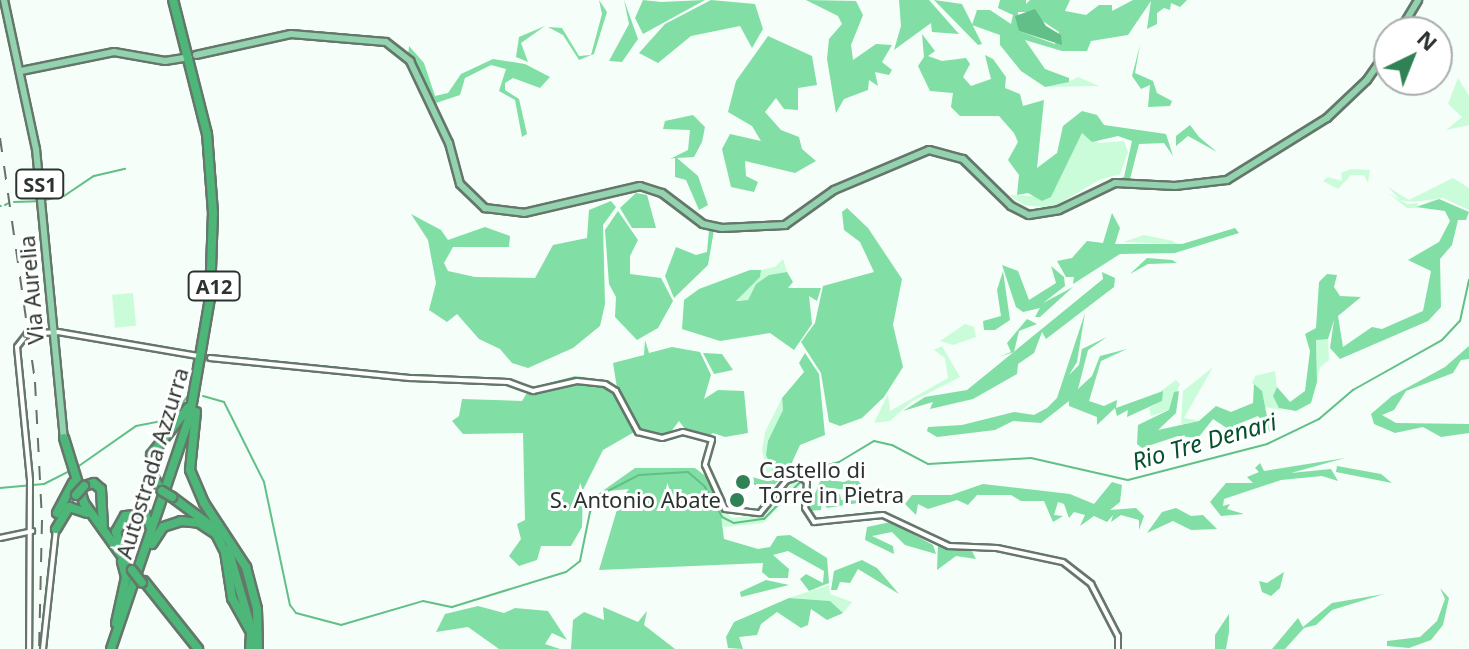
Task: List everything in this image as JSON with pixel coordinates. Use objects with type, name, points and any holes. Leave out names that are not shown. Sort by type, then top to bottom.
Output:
[{"type":"highway","name":"Autostrada Azzurra","points":[[111,649],[136,566],[190,415],[206,344],[213,254],[210,171],[197,81],[175,0]]},
{"type":"highway","points":[[206,344],[188,451],[190,466],[204,503],[243,560],[259,625],[254,649]]},
{"type":"highway","points":[[206,344],[187,410],[151,455],[152,477],[162,491],[201,515],[226,545],[254,649]]},
{"type":"highway","name":"Via Aurelia","points":[[64,438],[71,471],[109,539],[136,566],[143,582],[196,649]]},
{"type":"highway","points":[[56,529],[56,514],[72,490],[71,471]]},
{"type":"highway","name":"Via Aurelia","points":[[71,471],[109,539]]},
{"type":"highway","points":[[56,529],[61,512],[81,492],[94,483],[101,489]]},
{"type":"highway","points":[[81,492],[93,502],[101,489]]},
{"type":"highway","points":[[101,489],[100,517],[126,577],[111,649]]},
{"type":"highway","points":[[56,529],[64,511],[77,506],[109,539]]},
{"type":"highway","points":[[134,512],[146,514],[151,524],[136,566],[116,533],[123,518],[134,512]]},
{"type":"highway","points":[[136,566],[165,526],[188,521],[207,527],[223,546],[230,594],[251,632]]},
{"type":"main road","points":[[5,0],[18,58],[26,70],[118,52],[165,61],[294,34],[386,42],[410,61],[449,143],[460,184],[487,209],[524,213],[642,186],[666,196],[703,224],[737,228],[785,225],[834,190],[925,150],[960,157],[1012,208],[1028,215],[1059,210],[1118,182],[1168,186],[1227,180],[1327,118],[1362,86],[1373,71]]},
{"type":"main road","name":"Via Aurelia","points":[[26,70],[23,81],[36,149],[57,332],[55,346],[64,438]]},
{"type":"street","points":[[29,649],[32,531],[17,349],[25,335],[57,332],[198,356]]},
{"type":"street","points":[[210,358],[517,385],[541,391],[574,381],[603,383],[616,391],[638,432],[662,438],[683,432],[712,440],[705,466],[720,504],[733,513],[761,512],[786,481],[804,479],[805,508],[814,522],[885,515],[949,546],[997,548],[1069,565],[1091,584],[1117,634],[1118,649]]},
{"type":"street","points":[[43,649],[56,529]]},
{"type":"street","points":[[0,538],[32,531]]},
{"type":"shaded area","points":[[599,0],[607,12],[594,54],[579,60],[563,35],[548,27],[562,28],[579,56],[591,55],[602,14]]},
{"type":"shaded area","points":[[624,0],[638,39],[622,62],[609,61],[629,24]]},
{"type":"shaded area","points":[[643,0],[705,0],[643,34],[635,18]]},
{"type":"shaded area","points":[[711,0],[755,4],[763,29],[752,48],[740,26],[691,36],[658,63],[639,53],[665,24]]},
{"type":"shaded area","points":[[806,0],[856,1],[863,15],[851,45],[853,60],[876,44],[892,45],[882,62],[892,70],[889,75],[875,72],[878,86],[869,80],[868,90],[844,99],[836,113],[827,59],[829,39],[842,24],[838,16]]},
{"type":"shaded area","points":[[899,0],[929,0],[959,34],[932,32],[931,23],[894,50],[901,26]]},
{"type":"shaded area","points":[[934,0],[962,4],[982,44],[978,45]]},
{"type":"shaded area","points":[[1000,0],[1026,0],[1026,4],[1030,0],[1070,0],[1065,11],[1086,15],[1099,5],[1112,5],[1112,11],[1133,0],[1187,0],[1180,7],[1171,3],[1170,10],[1164,8],[1157,13],[1157,24],[1147,29],[1151,1],[1128,35],[1091,41],[1087,51],[1062,51],[1025,40],[1045,69],[1069,78],[1069,82],[1045,87],[1021,71],[1000,45],[1000,35],[972,25],[977,10],[990,10],[1011,24],[1013,15],[998,8]],"holes":[[[1018,12],[1029,12],[1059,32],[1055,44],[1019,31]]]},
{"type":"shaded area","points":[[1035,9],[1046,26],[1061,35],[1062,45],[1019,31],[1015,16]]},
{"type":"shaded area","points":[[545,26],[521,43],[528,62],[516,57],[519,37]]},
{"type":"shaded area","points":[[922,34],[935,51],[928,56],[942,61],[966,58],[970,64],[963,77],[971,86],[991,79],[985,55],[993,59],[1006,77],[1005,88],[1020,94],[1023,106],[1044,100],[1037,168],[1057,153],[1063,126],[1082,111],[1097,115],[1104,125],[1166,134],[1173,156],[1164,143],[1139,144],[1130,179],[1110,182],[1124,177],[1132,141],[1118,136],[1092,142],[1082,133],[1051,197],[1042,201],[1028,193],[1017,195],[1019,175],[1008,160],[1018,142],[1014,133],[999,116],[960,116],[951,107],[953,93],[930,91],[918,66],[924,57]]},
{"type":"shaded area","points":[[768,36],[812,56],[817,85],[798,88],[798,110],[784,109],[776,98],[765,112],[781,130],[799,137],[802,149],[816,161],[795,173],[745,161],[746,176],[758,182],[754,192],[731,187],[722,149],[730,134],[761,141],[752,126],[728,112],[736,81]]},
{"type":"shaded area","points":[[1140,45],[1135,73],[1153,81],[1157,93],[1172,101],[1170,106],[1148,107],[1150,85],[1141,89],[1132,76]]},
{"type":"shaded area","points":[[409,46],[424,63],[435,96],[448,93],[461,74],[493,59],[525,64],[550,77],[540,88],[513,78],[505,83],[505,90],[519,99],[527,134],[522,137],[515,100],[499,91],[506,69],[491,65],[465,78],[460,95],[436,103],[452,148],[408,56]]},
{"type":"shaded area","points":[[1078,77],[1099,86],[1045,87],[1068,82]]},
{"type":"shaded area","points":[[1458,78],[1469,96],[1469,125],[1446,130],[1462,117],[1448,104]]},
{"type":"shaded area","points":[[693,115],[705,127],[702,142],[694,157],[677,158],[698,176],[708,205],[699,210],[686,180],[675,177],[675,158],[670,159],[688,150],[690,130],[663,129],[665,121]]},
{"type":"shaded area","points":[[1190,125],[1217,152],[1188,136],[1176,146],[1176,136]]},
{"type":"shaded area","points":[[1082,133],[1099,143],[1124,141],[1128,152],[1120,174],[1099,180],[1052,208],[1024,205],[1008,195],[1051,197]]},
{"type":"shaded area","points":[[1351,169],[1370,170],[1368,183],[1364,175],[1351,175],[1338,189],[1323,181],[1328,177],[1342,181],[1341,173]]},
{"type":"shaded area","points":[[1453,178],[1469,188],[1469,210],[1443,198],[1413,202],[1400,200],[1388,187],[1409,200]]},
{"type":"shaded area","points":[[636,193],[647,195],[656,228],[632,228],[620,208]]},
{"type":"shaded area","points":[[1388,193],[1407,204],[1418,203],[1417,208],[1407,208]]},
{"type":"shaded area","points":[[1439,199],[1469,212],[1466,220],[1458,220],[1452,245],[1440,259],[1441,307],[1428,321],[1340,359],[1330,348],[1334,320],[1328,339],[1316,340],[1317,382],[1311,403],[1296,411],[1279,408],[1273,396],[1277,387],[1290,402],[1305,391],[1310,351],[1305,334],[1316,328],[1319,282],[1327,274],[1337,275],[1334,287],[1340,296],[1361,297],[1338,316],[1343,347],[1372,327],[1382,329],[1423,311],[1431,271],[1408,260],[1439,242],[1450,221],[1445,211],[1416,207]]},
{"type":"shaded area","points":[[611,201],[616,207],[603,225],[605,304],[600,326],[573,348],[528,368],[512,363],[500,349],[479,339],[457,314],[447,322],[429,310],[436,283],[428,240],[411,214],[441,230],[448,240],[485,227],[510,236],[509,247],[453,247],[444,263],[448,271],[475,277],[535,278],[553,245],[587,238],[589,210]]},
{"type":"shaded area","points":[[847,208],[868,228],[902,279],[893,325],[903,367],[884,397],[862,418],[840,426],[829,422],[821,373],[801,342],[815,323],[823,286],[874,272],[860,242],[844,230],[842,212]]},
{"type":"shaded area","points":[[618,211],[638,240],[630,256],[630,274],[661,278],[673,301],[658,328],[637,340],[615,317],[616,297],[609,284],[605,230]]},
{"type":"shaded area","points":[[1112,213],[1120,228],[1115,244],[1182,244],[1235,228],[1239,233],[1175,253],[1120,254],[1073,284],[1074,277],[1066,277],[1057,261],[1072,258],[1087,241],[1103,243]]},
{"type":"shaded area","points":[[709,230],[714,230],[708,265],[674,298],[665,276],[676,247],[696,255],[707,252]]},
{"type":"shaded area","points":[[1144,235],[1173,241],[1177,244],[1123,242]]},
{"type":"shaded area","points":[[1147,258],[1177,263],[1148,264],[1130,274]]},
{"type":"shaded area","points":[[783,259],[787,272],[756,284],[748,300],[736,300],[761,270],[775,267]]},
{"type":"shaded area","points":[[1002,265],[1018,271],[1029,300],[1056,283],[1051,266],[1064,277],[1065,286],[1043,303],[1073,287],[1040,317],[1035,317],[1040,308],[1023,312],[1016,307]]},
{"type":"shaded area","points":[[750,270],[761,270],[760,277],[736,301],[748,300],[756,284],[769,275],[787,272],[793,282],[788,288],[821,288],[817,301],[809,296],[812,324],[794,350],[770,333],[720,341],[682,329],[684,300],[699,289]]},
{"type":"shaded area","points":[[1003,271],[1010,320],[995,330],[984,330],[983,321],[1001,316],[997,290]]},
{"type":"shaded area","points":[[1102,272],[1115,278],[1114,287],[1046,339],[1042,332],[1034,353],[1018,364],[1017,374],[973,399],[930,409],[933,402],[903,411],[925,397],[967,390],[1103,279]]},
{"type":"shaded area","points":[[133,293],[136,326],[115,328],[112,295]]},
{"type":"shaded area","points":[[1085,313],[1077,362],[1069,375],[1079,365],[1082,349],[1107,337],[1088,350],[1078,389],[1092,376],[1100,356],[1127,349],[1101,361],[1089,401],[1104,406],[1117,400],[1116,408],[1163,391],[1162,401],[1127,417],[1128,410],[1117,416],[1115,408],[1097,425],[1097,417],[1069,406],[1069,401],[1041,423],[1013,421],[995,430],[937,437],[927,431],[928,427],[962,425],[1014,412],[1034,415],[1047,408],[1057,398]]},
{"type":"shaded area","points":[[1027,319],[1037,324],[1019,331],[1014,352],[999,357],[1011,352],[1007,343]]},
{"type":"shaded area","points":[[965,324],[974,327],[976,337],[953,345],[940,341]]},
{"type":"shaded area","points":[[1323,337],[1328,339],[1329,360],[1320,367],[1317,382],[1316,340]]},
{"type":"shaded area","points":[[645,340],[649,353],[672,347],[700,352],[711,375],[704,399],[718,390],[744,391],[748,433],[725,437],[713,433],[707,438],[688,433],[679,421],[667,437],[636,430],[617,388],[613,363],[644,355]]},
{"type":"shaded area","points":[[942,346],[960,377],[911,402],[890,421],[874,423],[888,394],[890,411],[948,378],[945,358],[934,350]]},
{"type":"shaded area","points":[[1469,346],[1469,359],[1461,360],[1453,373],[1406,391],[1394,410],[1382,415],[1396,423],[1469,424],[1469,433],[1441,437],[1423,427],[1395,433],[1374,424],[1371,414],[1392,396],[1445,367]]},
{"type":"shaded area","points":[[703,353],[722,354],[733,370],[714,374]]},
{"type":"shaded area","points":[[805,353],[819,374],[825,435],[800,445],[788,471],[773,486],[754,485],[752,477],[763,480],[773,471],[766,455],[768,441],[783,410],[782,398],[804,372],[799,363]]},
{"type":"shaded area","points":[[1213,367],[1184,418],[1200,421],[1181,424],[1183,391]]},
{"type":"shaded area","points":[[1275,371],[1279,408],[1282,410],[1265,407],[1262,391],[1252,383],[1255,376]]},
{"type":"shaded area","points":[[575,376],[605,380],[636,431],[603,450],[583,490],[582,527],[571,546],[541,546],[537,560],[519,566],[509,556],[521,539],[517,524],[525,520],[523,433],[463,434],[452,421],[459,416],[462,399],[522,401],[530,388]]},
{"type":"shaded area","points":[[1176,380],[1180,384],[1169,410],[1151,416],[1149,408],[1162,401],[1161,391]]},
{"type":"shaded area","points":[[1254,384],[1262,391],[1270,432],[1258,416],[1233,426],[1236,434],[1213,419],[1198,438],[1178,436],[1142,448],[1137,444],[1138,425],[1169,410],[1174,392],[1179,391],[1176,413],[1158,430],[1199,421],[1216,406],[1231,412],[1253,403]]},
{"type":"shaded area","points":[[782,398],[783,410],[766,455],[773,470],[767,473],[762,450],[765,432]]},
{"type":"shaded area","points":[[1345,458],[1291,473],[1331,469],[1338,481],[1322,476],[1281,480],[1224,499],[1223,506],[1230,504],[1227,509],[1244,514],[1221,516],[1210,502],[1226,483],[1253,483],[1247,477],[1259,472],[1255,468],[1260,463],[1264,471]]},
{"type":"shaded area","points":[[1337,466],[1381,474],[1392,483],[1336,472]]},
{"type":"shaded area","points":[[635,468],[695,468],[708,478],[720,507],[724,539],[758,549],[770,547],[777,536],[790,535],[827,558],[829,583],[809,591],[800,579],[806,574],[823,583],[824,571],[788,551],[773,555],[789,569],[788,578],[769,578],[762,572],[763,563],[599,570],[619,503],[629,489],[608,491],[598,504],[593,504],[594,497]]},
{"type":"shaded area","points":[[856,477],[870,498],[854,483],[855,491],[823,487],[821,510],[808,511],[821,479],[844,482]]},
{"type":"shaded area","points":[[798,478],[804,482],[763,523],[724,527],[720,507],[732,518],[757,515]]},
{"type":"shaded area","points":[[1112,482],[1122,485],[1120,502],[1110,510],[1136,508],[1144,516],[1139,530],[1139,520],[1121,515],[1111,522],[1113,515],[1107,522],[1094,516],[1080,526],[1085,515],[1074,512],[1069,518],[1064,504],[1058,502],[1054,515],[1063,516],[1053,522],[1044,501],[1021,501],[1011,495],[977,495],[968,505],[957,500],[928,509],[918,504],[916,515],[905,504],[912,495],[951,495],[983,484],[1070,494],[1094,504]]},
{"type":"shaded area","points":[[840,494],[841,500],[870,501],[827,508],[824,504]]},
{"type":"shaded area","points":[[1176,508],[1191,516],[1203,515],[1217,529],[1191,530],[1173,521],[1147,533],[1162,512]]},
{"type":"shaded area","points":[[891,522],[933,545],[936,554],[905,545],[892,532],[872,536],[893,546],[894,554],[865,540],[867,527]]},
{"type":"shaded area","points":[[938,544],[971,549],[976,559],[956,556],[937,570]]},
{"type":"shaded area","points":[[862,560],[877,568],[899,594],[858,569],[850,583],[840,582],[837,590],[831,590],[834,571]]},
{"type":"shaded area","points":[[1284,572],[1280,588],[1271,596],[1262,592],[1259,581],[1267,583]]},
{"type":"shaded area","points":[[766,580],[789,585],[741,597],[740,592]]},
{"type":"shaded area","points":[[829,585],[830,594],[852,602],[843,613],[830,601],[789,598]]},
{"type":"shaded area","points":[[1440,588],[1449,598],[1443,625],[1431,640],[1409,648],[1387,646],[1387,641],[1420,637],[1437,621],[1445,599]]},
{"type":"shaded area","points":[[1384,594],[1332,610],[1316,625],[1304,628],[1285,649],[1272,649],[1298,618],[1303,627],[1332,603]]},
{"type":"shaded area","points":[[789,598],[830,601],[843,613],[827,620],[811,609],[808,625],[801,628],[777,612],[761,624],[757,635],[739,637],[743,649],[728,648],[726,637],[734,622]]},
{"type":"shaded area","points":[[478,606],[504,613],[515,608],[548,611],[567,640],[552,633],[545,644],[560,649],[499,649],[468,627],[436,632],[445,614]]},
{"type":"shaded area","points":[[603,607],[638,622],[647,611],[644,625],[675,649],[571,649],[573,620],[584,612],[604,620]]},
{"type":"shaded area","points":[[1229,614],[1226,649],[1215,649],[1215,635]]},
{"type":"waterway","points":[[45,200],[64,196],[94,176],[125,169]]},
{"type":"waterway","points":[[14,202],[37,201]]},
{"type":"waterway","points":[[5,205],[9,203]]},
{"type":"waterway","name":"Rio Tre Denari","points":[[203,396],[224,402],[264,482],[290,605],[296,613],[341,625],[423,601],[452,607],[566,572],[580,561],[590,512],[600,495],[639,475],[688,472],[705,487],[722,517],[734,523],[764,519],[813,469],[839,462],[874,441],[892,445],[928,464],[1031,458],[1128,480],[1267,444],[1319,419],[1353,390],[1442,340],[1460,321],[1469,280]]},
{"type":"waterway","name":"Rio Tre Denari","points":[[76,468],[136,426],[171,419],[189,394]]},
{"type":"waterway","name":"Rio Tre Denari","points":[[0,488],[44,484],[70,471]]},
{"type":"railway","points":[[0,138],[35,382],[42,520],[39,649]]},
{"type":"place","name":"Castello di Torre in Pietra","points":[[743,482]]},
{"type":"place","name":"S. Antonio Abate","points":[[737,500]]}]
